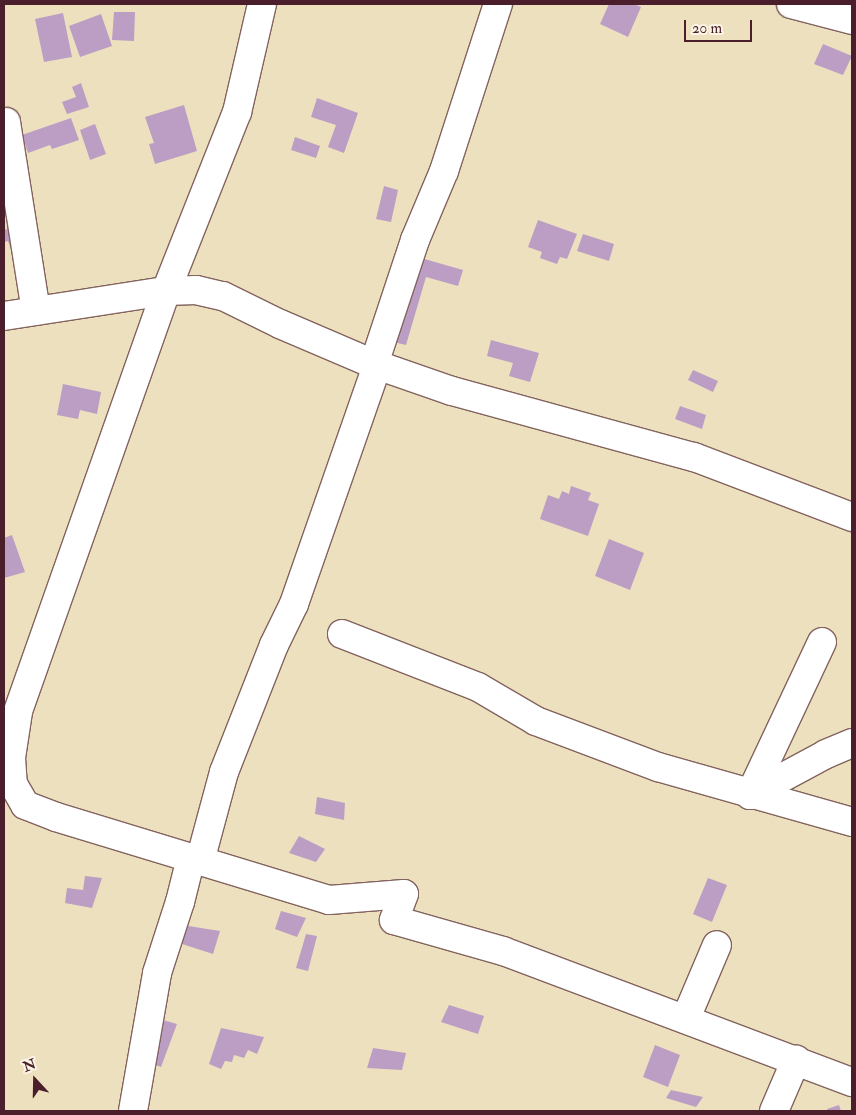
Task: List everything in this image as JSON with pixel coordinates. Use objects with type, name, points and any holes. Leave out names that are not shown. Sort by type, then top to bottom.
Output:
[{"type":"street","points":[[262,4],[237,112],[166,291],[18,712],[8,784],[24,805],[56,818],[329,900],[404,894],[394,920],[503,951],[686,1018],[852,1082]]},
{"type":"street","points":[[132,1111],[156,973],[224,772],[274,645],[294,604],[376,365],[414,240],[444,171],[498,4]]},
{"type":"street","points":[[791,4],[826,7],[852,20]]},
{"type":"street","points":[[6,122],[36,311]]},
{"type":"street","points":[[4,316],[166,291],[196,290],[223,296],[280,324],[376,365],[452,392],[694,457],[852,517]]},
{"type":"street","points":[[342,634],[478,687],[536,721],[658,767],[750,795],[852,822]]},
{"type":"street","points":[[750,795],[822,642]]},
{"type":"street","points":[[750,795],[826,754],[852,743]]},
{"type":"street","points":[[686,1018],[717,945]]},
{"type":"street","points":[[774,1111],[796,1060]]},
{"type":"building","points":[[609,4],[634,4],[641,7],[628,37],[600,24]]},
{"type":"building","points":[[114,12],[135,12],[134,41],[112,40]]},
{"type":"building","points":[[63,13],[72,57],[44,62],[35,19]]},
{"type":"building","points":[[101,14],[112,46],[80,57],[69,26]]},
{"type":"building","points":[[823,44],[852,56],[843,75],[814,64]]},
{"type":"building","points":[[81,83],[89,107],[67,114],[62,102],[76,97],[72,87]]},
{"type":"building","points":[[317,98],[358,113],[344,153],[328,147],[336,125],[311,117]]},
{"type":"building","points":[[184,105],[197,151],[155,164],[149,144],[154,143],[145,117]]},
{"type":"building","points":[[71,118],[79,140],[52,149],[50,145],[28,153],[22,135]]},
{"type":"building","points":[[95,124],[106,154],[90,160],[80,130]]},
{"type":"building","points":[[295,137],[320,146],[316,158],[291,150]]},
{"type":"building","points":[[384,186],[398,190],[391,222],[376,219]]},
{"type":"building","points":[[538,220],[577,234],[567,259],[560,257],[557,264],[540,258],[542,252],[528,247]]},
{"type":"building","points":[[16,226],[24,252],[13,256],[8,241],[4,242],[4,230]]},
{"type":"building","points":[[583,234],[614,244],[609,261],[577,251]]},
{"type":"building","points":[[414,256],[463,270],[458,286],[426,277],[406,345],[389,341]]},
{"type":"building","points":[[491,340],[539,353],[530,382],[509,376],[513,363],[487,356]]},
{"type":"building","points":[[693,370],[718,381],[713,392],[688,380]]},
{"type":"building","points":[[63,384],[101,392],[97,414],[80,410],[78,419],[57,415]]},
{"type":"building","points":[[680,406],[706,415],[702,429],[675,419]]},
{"type":"building","points":[[571,486],[591,493],[588,500],[599,504],[588,536],[540,519],[548,495],[559,499],[562,491],[569,494]]},
{"type":"building","points":[[12,535],[25,572],[4,578],[4,538]]},
{"type":"building","points":[[609,539],[644,553],[630,590],[595,576]]},
{"type":"building","points":[[317,797],[345,803],[344,820],[315,814]]},
{"type":"building","points":[[299,836],[325,849],[316,862],[289,853]]},
{"type":"building","points":[[85,876],[102,878],[92,908],[65,903],[67,888],[83,890]]},
{"type":"building","points":[[708,878],[727,885],[712,922],[693,914]]},
{"type":"building","points":[[281,911],[306,918],[297,937],[275,929]]},
{"type":"building","points":[[182,925],[220,931],[213,954],[176,942]]},
{"type":"building","points":[[306,934],[317,936],[308,971],[296,968]]},
{"type":"building","points":[[449,1005],[484,1016],[478,1034],[441,1022]]},
{"type":"building","points":[[163,1020],[177,1024],[161,1067],[150,1063]]},
{"type":"building","points":[[221,1028],[264,1037],[257,1054],[248,1050],[244,1058],[234,1055],[232,1062],[225,1061],[221,1069],[209,1064]]},
{"type":"building","points":[[655,1045],[680,1055],[668,1087],[643,1077]]},
{"type":"building","points":[[373,1048],[406,1053],[402,1070],[367,1068]]},
{"type":"building","points":[[671,1090],[703,1097],[696,1107],[666,1098]]},
{"type":"building","points":[[839,1105],[841,1111],[828,1111],[827,1109]]}]
